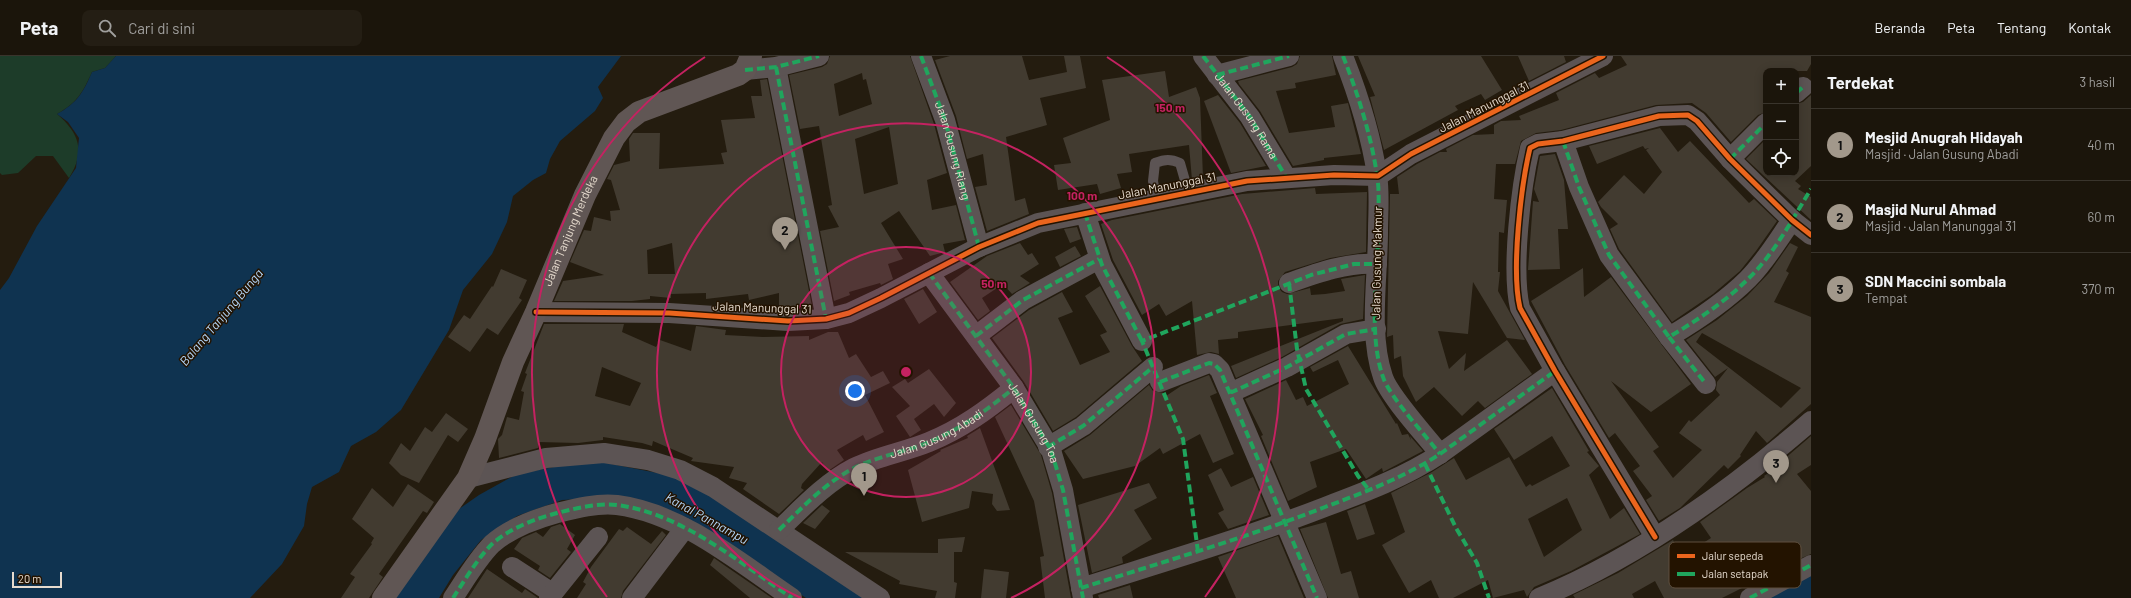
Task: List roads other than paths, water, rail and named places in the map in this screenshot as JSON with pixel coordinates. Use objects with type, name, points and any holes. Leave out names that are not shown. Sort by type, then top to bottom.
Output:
[{"type":"street","points":[[748,63],[776,67],[819,56]]},
{"type":"street","name":"Jalan Gusung Riang","points":[[921,56],[946,120],[979,246]]},
{"type":"street","name":"Jalan Gusung Rama","points":[[1203,56],[1257,126],[1286,177]]},
{"type":"street","points":[[1217,75],[1289,56]]},
{"type":"street","name":"Jalan Gusung Makmur","points":[[1343,56],[1356,89],[1378,176],[1376,329],[1377,352],[1383,378],[1399,402],[1440,454]]},
{"type":"street","name":"Jalan Manunggal 31","points":[[536,312],[669,313],[788,321],[826,319],[849,313],[881,298],[979,246],[1038,223],[1188,191],[1247,181],[1286,177],[1334,175],[1378,176],[1411,154],[1603,56]]},
{"type":"street","name":"Jalan Tanjung Merdeka","points":[[383,598],[468,478],[485,439],[513,362],[536,312],[585,195],[614,138],[626,122],[646,109],[720,83],[748,63]]},
{"type":"street","points":[[776,67],[826,319]]},
{"type":"street","points":[[1656,537],[1555,371],[1520,308],[1518,297],[1518,242],[1523,186],[1530,148],[1538,144],[1563,141],[1659,116],[1683,115],[1692,117],[1730,159],[1792,220],[1811,235]]},
{"type":"street","points":[[1730,159],[1763,126]]},
{"type":"street","points":[[1563,141],[1582,193],[1609,255],[1669,337],[1706,384]]},
{"type":"street","points":[[1084,213],[1099,259],[1110,283],[1142,341]]},
{"type":"street","points":[[1669,337],[1706,313],[1748,279],[1760,266],[1792,220]]},
{"type":"street","points":[[976,336],[1023,300],[1099,259]]},
{"type":"street","points":[[1289,283],[1343,266],[1361,263],[1377,264]]},
{"type":"street","name":"Jalan Gusung Toa","points":[[929,273],[1014,388],[1048,447],[1058,470],[1082,593]]},
{"type":"street","points":[[1230,391],[1232,392],[1287,367],[1346,334],[1376,329]]},
{"type":"street","points":[[1048,447],[1083,426],[1157,375],[1212,363],[1220,370],[1230,391],[1317,598]]},
{"type":"street","points":[[1082,593],[1248,537],[1369,490],[1425,464],[1555,371]]},
{"type":"street","name":"Jalan Gusung Abadi","points":[[779,530],[838,477],[873,460],[930,442],[955,430],[972,420],[1014,388]]},
{"type":"street","points":[[1539,598],[1593,574],[1656,537],[1730,485],[1811,420]]},
{"type":"street","points":[[468,478],[546,458],[604,452],[648,460],[680,470],[713,487],[880,598]]},
{"type":"street","points":[[453,598],[492,544],[522,526],[553,514],[596,505],[617,505],[655,514],[685,528],[792,598]]},
{"type":"street","points":[[632,598],[685,528]]},
{"type":"street","points":[[512,567],[550,595],[598,537]]},
{"type":"street","points":[[1801,570],[1811,565]]},
{"type":"street","points":[[1750,598],[1768,588]]},
{"type":"lane","points":[[1156,198],[1154,168],[1155,163],[1163,160],[1173,159],[1180,163],[1188,191]]},
{"type":"water","name":"Balang Tanjung Bunga","points":[[116,56],[621,56],[598,87],[603,98],[595,111],[560,141],[550,159],[546,173],[533,180],[513,196],[507,222],[492,254],[463,290],[449,330],[401,410],[376,432],[351,446],[339,472],[312,487],[307,504],[304,526],[282,564],[250,598],[0,598],[0,290],[9,278],[37,226],[76,168],[79,138],[68,122],[57,114],[70,106],[79,97],[92,72],[105,68]]},
{"type":"water","name":"Kanal Pannampu","points":[[591,460],[683,478],[870,598],[806,598],[702,529],[616,497],[562,500],[517,516],[481,540],[453,575],[439,598],[393,598],[459,509],[479,495],[517,474]]},
{"type":"water","points":[[1811,571],[1811,598],[1761,598],[1780,588],[1801,588],[1801,576]]},
{"type":"place","name":"Masjid Nurul Ahmad","points":[[785,250]]},
{"type":"place","name":"SDN Maccini sombala","points":[[1776,483]]},
{"type":"place","name":"Mesjid Anugrah Hidayah","points":[[864,496]]}]
